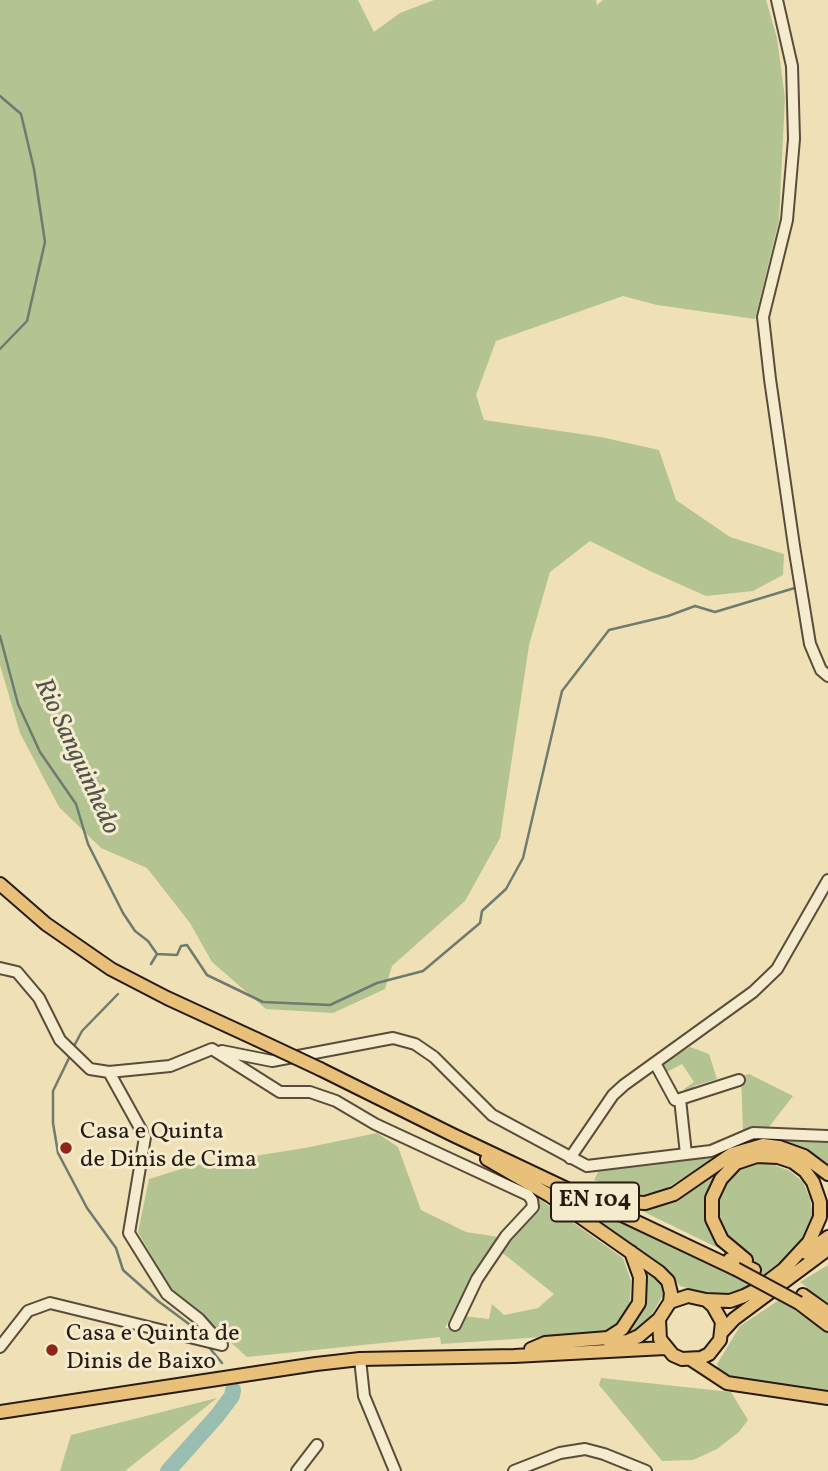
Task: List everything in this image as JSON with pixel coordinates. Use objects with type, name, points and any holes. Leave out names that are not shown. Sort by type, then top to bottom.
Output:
[{"type":"main road","name":"EN 104","points":[[0,884],[46,924],[111,969],[828,1313]]},
{"type":"main road","name":"EN 104","points":[[374,1095],[462,1133],[754,1270],[801,1299],[828,1325]]},
{"type":"main road","points":[[424,1358],[628,1341],[650,1328],[670,1303],[668,1281],[631,1251],[549,1195],[455,1141],[453,1135]]},
{"type":"main road","points":[[599,1197],[608,1196],[626,1202],[645,1203],[674,1194],[732,1154],[763,1145],[779,1147],[804,1156],[828,1174]]},
{"type":"main road","points":[[754,1270],[754,1264],[736,1254],[722,1240],[712,1219],[712,1198],[721,1179],[736,1163],[757,1156],[778,1157],[793,1162],[805,1171],[813,1182],[820,1202],[820,1217],[810,1242],[784,1269]]},
{"type":"main road","points":[[670,1303],[688,1296],[730,1301],[744,1296],[758,1289],[828,1237]]},
{"type":"main road","points":[[722,1332],[828,1249]]},
{"type":"main road","points":[[531,1349],[545,1343],[608,1338],[622,1329],[639,1303],[640,1277],[631,1251]]},
{"type":"main road","points":[[659,1319],[660,1339],[665,1348],[682,1359],[692,1360],[709,1354],[720,1340],[722,1332],[719,1313],[706,1300]]},
{"type":"main road","points":[[0,1412],[360,1359],[589,1353],[665,1348]]},
{"type":"main road","points":[[692,1360],[727,1382],[828,1398]]},
{"type":"street","points":[[777,0],[792,66],[794,139],[787,220],[763,317],[795,557],[810,644],[821,670],[828,676]]},
{"type":"street","points":[[570,1158],[613,1095],[753,992],[777,969],[828,880]]},
{"type":"street","points":[[0,968],[17,972],[38,998],[60,1040],[90,1069],[109,1072],[170,1066],[212,1049],[272,1061],[393,1038],[415,1044],[434,1057],[492,1115],[587,1166],[711,1151],[754,1133],[828,1136]]},
{"type":"street","points":[[212,1049],[280,1092],[310,1092],[336,1101],[375,1124],[528,1195],[533,1207],[506,1236],[477,1279],[455,1325]]},
{"type":"street","points":[[655,1063],[674,1100],[686,1154]]},
{"type":"street","points":[[0,1347],[28,1311],[51,1303],[222,1345],[199,1319],[167,1294],[129,1233],[145,1137],[109,1072]]},
{"type":"street","points":[[674,1100],[739,1080]]},
{"type":"street","points":[[360,1359],[364,1396],[396,1471]]},
{"type":"street","points":[[297,1471],[317,1445]]},
{"type":"street","points":[[514,1471],[560,1453],[585,1449],[646,1471]]},
{"type":"green space","points":[[0,0],[358,0],[374,32],[400,13],[434,0],[596,0],[597,5],[603,0],[766,0],[777,38],[785,98],[779,220],[755,319],[657,305],[623,296],[496,341],[476,395],[484,420],[601,437],[659,450],[676,500],[730,537],[784,554],[783,575],[753,591],[706,596],[590,541],[550,572],[529,645],[500,838],[465,901],[392,966],[385,989],[333,1013],[266,1009],[212,962],[190,923],[147,868],[101,848],[59,807],[20,733],[0,665]]},
{"type":"green space","points":[[690,1047],[709,1054],[717,1079],[694,1086],[696,1090],[687,1094],[684,1089],[694,1082],[682,1064],[665,1073],[660,1065]]},
{"type":"green space","points":[[749,1074],[793,1096],[769,1127],[743,1131],[741,1076]]},
{"type":"green space","points":[[377,1133],[398,1147],[421,1210],[466,1232],[499,1237],[477,1268],[445,1328],[456,1329],[463,1316],[489,1319],[492,1304],[504,1315],[538,1308],[554,1294],[500,1251],[538,1198],[623,1258],[631,1281],[630,1300],[617,1325],[602,1333],[441,1344],[440,1337],[247,1357],[170,1288],[138,1232],[149,1179],[191,1166],[305,1148]]},
{"type":"green space","points":[[752,1137],[828,1140],[828,1166],[790,1144],[754,1140],[714,1158],[664,1190],[635,1196],[594,1180],[599,1170],[683,1160],[720,1152]]},
{"type":"green space","points":[[737,1158],[716,1177],[706,1200],[707,1223],[720,1249],[638,1209],[667,1200]]},
{"type":"green space","points":[[769,1163],[790,1171],[803,1182],[813,1216],[807,1233],[794,1251],[752,1284],[733,1294],[719,1296],[680,1286],[668,1271],[518,1173],[726,1271],[737,1249],[723,1235],[716,1216],[718,1200],[726,1180],[734,1172],[750,1165]]},
{"type":"green space","points":[[828,1265],[828,1304],[800,1282]]},
{"type":"green space","points":[[644,1268],[662,1284],[663,1295],[645,1326],[622,1337],[631,1329],[644,1303],[647,1291]]},
{"type":"green space","points":[[779,1300],[828,1332],[828,1395],[728,1378],[719,1371],[717,1364],[740,1326]]},
{"type":"green space","points":[[601,1378],[731,1392],[748,1420],[739,1432],[717,1449],[693,1460],[662,1461],[599,1385]]},
{"type":"green space","points":[[217,1398],[125,1471],[60,1471],[71,1435]]},
{"type":"waterway","name":"Rio Sanguinhedo","points":[[0,96],[21,114],[34,169],[45,242],[27,321],[0,349]]},
{"type":"waterway","points":[[157,954],[177,955],[181,946],[187,945],[207,975],[263,1002],[330,1005],[377,983],[423,971],[480,923],[482,911],[506,889],[523,858],[562,691],[609,630],[668,616],[695,606],[715,612],[798,587]]},
{"type":"waterway","name":"Rio Sanguinhedo","points":[[0,636],[18,704],[40,752],[76,804],[88,844],[123,913],[135,931],[148,941],[157,954],[151,964]]},
{"type":"waterway","name":"Rio Sanguinhedo","points":[[73,1048],[82,1031],[118,994]]},
{"type":"waterway","name":"Rio Sanguinhedo","points":[[71,1054],[53,1091],[53,1123],[58,1153],[87,1208],[116,1248],[123,1270],[200,1335]]},
{"type":"waterway","name":"Rio Sanguinhedo","points":[[208,1346],[222,1363]]},
{"type":"waterway","name":"Rio Sanguinhedo","points":[[168,1471],[217,1416],[232,1396],[233,1390]]},
{"type":"place","name":"Casa e Quinta de Dinis de Cima","points":[[66,1148]]},
{"type":"place","name":"Casa e Quinta de Dinis de Baixo","points":[[52,1350]]}]
